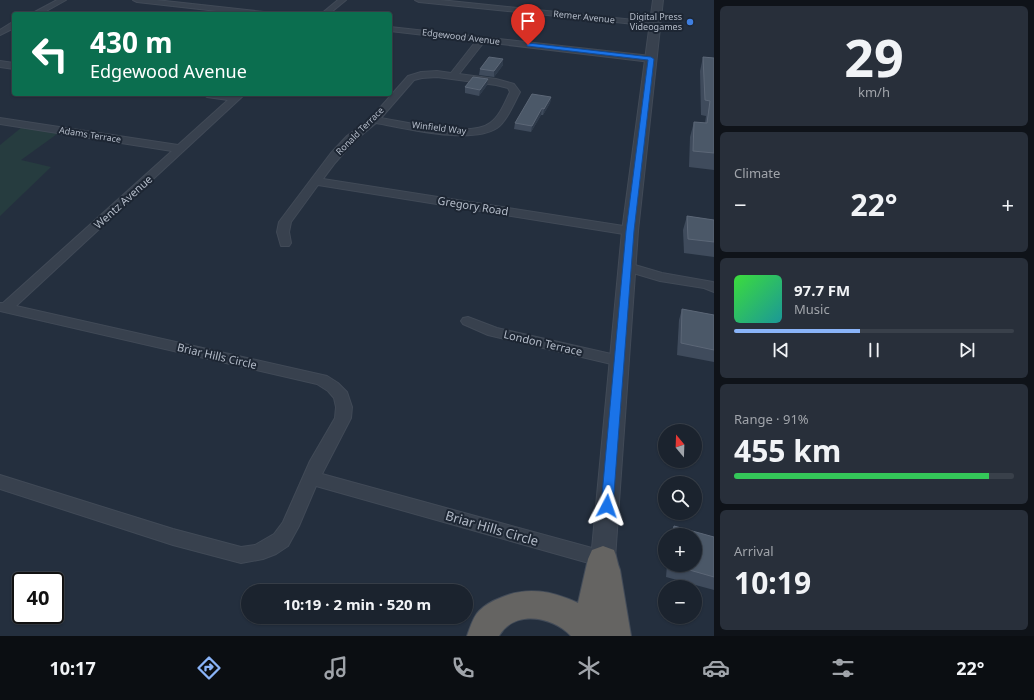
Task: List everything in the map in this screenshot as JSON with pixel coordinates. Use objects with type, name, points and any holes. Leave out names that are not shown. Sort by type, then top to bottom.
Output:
[{"type":"highway","points":[[595,635],[603,559]]},
{"type":"highway","points":[[483,636],[490,622],[497,616],[521,606],[534,604],[562,610],[595,635]]},
{"type":"street","points":[[38,12],[62,0]]},
{"type":"street","points":[[137,0],[246,12]]},
{"type":"street","points":[[327,12],[342,0]]},
{"type":"street","name":"Remer Avenue","points":[[419,0],[654,24]]},
{"type":"street","points":[[603,559],[630,231],[658,0]]},
{"type":"street","points":[[0,32],[12,26]]},
{"type":"street","name":"Edgewood Avenue","points":[[392,28],[651,59]]},
{"type":"street","points":[[453,76],[482,40]]},
{"type":"street","points":[[0,64],[12,66]]},
{"type":"street","name":"Ronald Terrace","points":[[285,243],[283,232],[285,222],[335,155],[351,138],[374,120],[411,78],[429,74],[453,76]]},
{"type":"street","name":"Winfield Way","points":[[374,120],[454,132],[479,131],[494,125],[515,92],[511,86],[500,82],[453,76]]},
{"type":"street","name":"Wentz Avenue","points":[[3,308],[181,149],[237,96]]},
{"type":"street","name":"Adams Terrace","points":[[0,121],[181,149]]},
{"type":"street","name":"Gregory Road","points":[[316,181],[630,231]]},
{"type":"street","points":[[627,272],[708,285],[714,288]]},
{"type":"street","points":[[627,272],[708,292],[714,292]]},
{"type":"street","name":"Briar Hills Circle","points":[[0,482],[173,537],[227,552],[241,554],[256,553],[269,548],[281,540],[290,526],[319,461],[340,425],[344,412],[341,396],[333,387],[322,380],[3,308]]},
{"type":"street","name":"London Terrace","points":[[468,321],[493,332],[620,361]]},
{"type":"street","name":"Briar Hills Circle","points":[[311,478],[603,559]]},
{"type":"green space","points":[[27,123],[64,129],[21,160],[51,167],[0,216],[0,145]]},
{"type":"building","points":[[489,57],[503,59],[494,71],[480,69]]},
{"type":"building","points":[[703,57],[714,58],[714,153],[693,151],[694,122],[707,123],[710,101],[705,100]]},
{"type":"building","points":[[473,77],[488,79],[480,90],[465,87]]},
{"type":"building","points":[[532,94],[551,97],[544,109],[542,108],[532,126],[515,123]]},
{"type":"building","points":[[687,216],[714,220],[714,242],[688,239]]},
{"type":"building","points":[[682,309],[714,315],[714,350],[681,343]]},
{"type":"building","points":[[702,534],[714,537],[714,577],[696,572],[702,572]]},
{"type":"place","name":"Digital Press Videogames","points":[[690,22]]},
{"type":"route","points":[[528,45],[651,59],[630,231],[607,506]]}]
